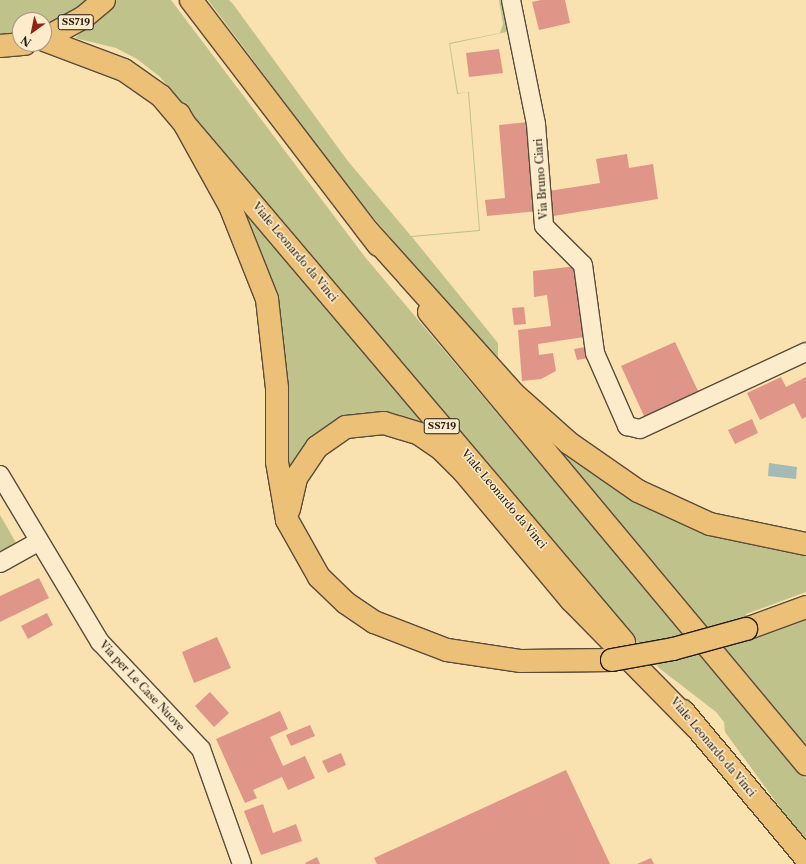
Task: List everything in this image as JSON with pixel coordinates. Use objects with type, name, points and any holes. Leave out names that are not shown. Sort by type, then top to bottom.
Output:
[{"type":"main road","name":"Viale Leonardo da Vinci","points":[[52,35],[84,17],[104,0]]},
{"type":"main road","points":[[191,0],[453,344],[806,764]]},
{"type":"main road","name":"Viale Leonardo da Vinci","points":[[52,43],[124,70],[156,92],[178,114],[806,858]]},
{"type":"main road","points":[[0,46],[12,45]]},
{"type":"main road","points":[[178,114],[230,206],[267,299],[277,388],[277,462],[287,520],[319,577],[346,603],[404,636],[493,659],[548,663],[612,660],[673,649],[746,629],[806,608]]},
{"type":"main road","points":[[367,230],[514,394],[569,443],[638,491],[710,524],[806,544]]},
{"type":"main road","points":[[287,520],[296,478],[317,446],[346,427],[384,423],[419,434],[441,449],[464,472],[572,601],[695,726]]},
{"type":"street","name":"Via Bruno Ciari","points":[[512,0],[537,131],[544,226],[583,265],[595,352],[627,426],[640,429],[806,352]]},
{"type":"street","name":"Via per Le Case Nuove","points":[[0,475],[38,542],[100,642],[201,749],[242,864]]},
{"type":"street","points":[[0,563],[38,542]]},
{"type":"green space","points":[[0,0],[90,0],[52,24],[52,12],[12,12],[12,36],[0,37]]},
{"type":"green space","points":[[115,0],[171,0],[365,257],[806,779],[806,843],[725,732],[724,722],[716,712],[659,668],[160,77],[137,59],[116,48],[75,38]]},
{"type":"green space","points":[[208,0],[229,0],[233,4],[347,160],[411,236],[479,230],[469,92],[480,231],[412,237],[498,343],[498,360],[502,370],[351,191]]},
{"type":"green space","points":[[499,0],[505,0],[511,31],[450,44],[458,93],[467,92],[457,94],[449,43],[500,33],[503,24]]},
{"type":"green space","points":[[241,206],[433,432],[407,421],[309,445],[286,471],[283,408]]},
{"type":"green space","points":[[551,440],[573,458],[806,551],[806,592],[746,614],[758,637],[806,620],[806,745]]},
{"type":"green space","points":[[0,515],[19,548],[0,558]]},
{"type":"water","points":[[769,463],[797,467],[796,479],[768,476]]},
{"type":"building","points":[[541,0],[565,0],[570,23],[539,30],[532,2]]},
{"type":"building","points":[[499,49],[503,73],[469,77],[466,53]]},
{"type":"building","points":[[529,122],[538,211],[487,216],[485,200],[505,198],[499,125]]},
{"type":"building","points":[[627,154],[629,168],[653,164],[658,199],[553,216],[549,191],[600,183],[596,159]]},
{"type":"building","points":[[577,266],[584,337],[538,344],[539,355],[553,353],[556,371],[541,379],[522,381],[518,330],[551,326],[547,295],[534,297],[533,271]]},
{"type":"building","points":[[524,307],[526,324],[514,325],[512,308]]},
{"type":"building","points":[[675,342],[699,393],[645,418],[621,366]]},
{"type":"building","points":[[585,347],[588,358],[577,360],[574,349]]},
{"type":"building","points":[[781,377],[786,387],[806,377],[806,417],[802,419],[794,403],[760,420],[747,393]]},
{"type":"building","points":[[752,419],[758,433],[735,444],[728,430]]},
{"type":"building","points":[[39,578],[49,598],[0,622],[0,596]]},
{"type":"building","points":[[47,613],[53,625],[28,639],[21,626]]},
{"type":"building","points":[[217,637],[231,668],[194,683],[182,652]]},
{"type":"building","points":[[210,692],[229,713],[214,727],[195,706]]},
{"type":"building","points":[[280,711],[288,729],[270,737],[283,766],[305,756],[315,778],[288,790],[282,777],[253,790],[257,798],[245,803],[216,739]]},
{"type":"building","points":[[310,725],[315,736],[291,746],[286,735]]},
{"type":"building","points":[[341,753],[346,765],[328,773],[322,761]]},
{"type":"building","points":[[566,770],[610,864],[377,864],[374,858]]},
{"type":"building","points":[[263,804],[273,833],[296,824],[302,841],[261,855],[244,811]]},
{"type":"building","points":[[317,857],[320,864],[305,863]]},
{"type":"building","points":[[651,858],[654,864],[637,864]]}]
